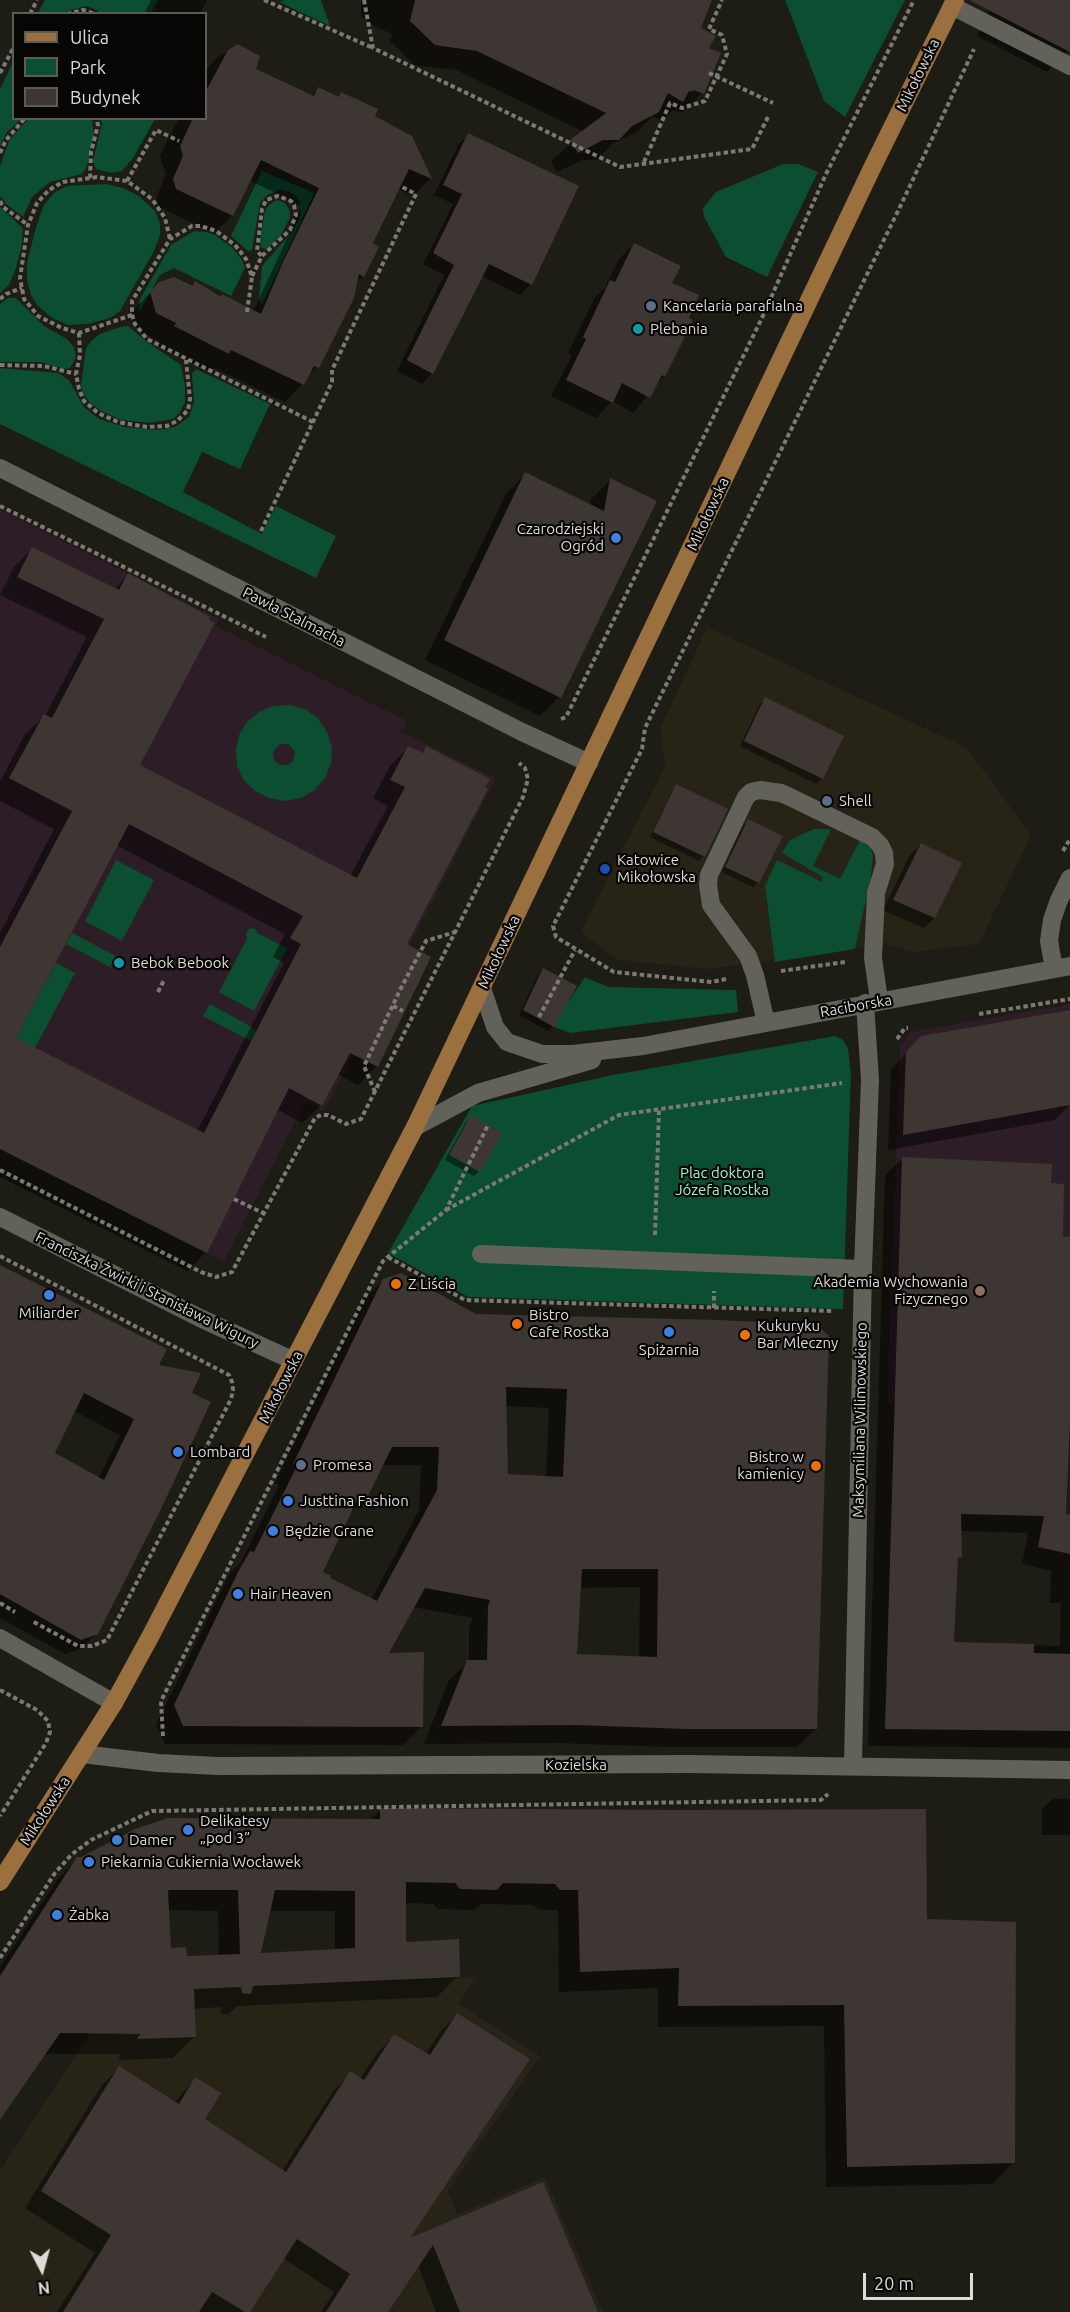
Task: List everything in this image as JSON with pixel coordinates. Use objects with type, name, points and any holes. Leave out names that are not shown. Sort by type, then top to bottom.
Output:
[{"type":"main road","name":"Mikołowska","points":[[0,1882],[114,1703],[415,1127],[870,174],[954,3]]},
{"type":"street","points":[[954,3],[986,23],[1070,66]]},
{"type":"street","name":"Pawła Stalmacha","points":[[0,468],[511,727],[589,764]]},
{"type":"street","name":"Maksymiliana Wilimowskiego","points":[[766,1023],[755,975],[748,956],[711,905],[708,885],[709,875],[746,797],[751,792],[760,790],[770,790],[790,797],[872,837],[884,853],[885,864],[876,893],[873,958],[863,1269],[853,1765]]},
{"type":"street","points":[[1062,968],[1049,941],[1052,920],[1070,878]]},
{"type":"street","name":"Raciborska","points":[[482,988],[495,1027],[507,1042],[542,1054],[573,1054],[643,1046],[1062,968]]},
{"type":"street","name":"Raciborska","points":[[415,1127],[478,1093],[643,1046]]},
{"type":"street","name":"Franciszka Żwirki i Stanisława Wigury","points":[[0,1217],[200,1318],[294,1361]]},
{"type":"street","points":[[481,1254],[863,1269]]},
{"type":"street","points":[[0,1638],[114,1703]]},
{"type":"street","name":"Kozielska","points":[[82,1754],[158,1763],[218,1766],[853,1765],[1070,1770]]},
{"type":"path","points":[[264,0],[374,48],[620,167],[752,148],[768,117]]},
{"type":"path","points":[[364,0],[374,48]]},
{"type":"path","points":[[644,162],[670,103],[682,108],[705,101],[717,77],[727,54],[722,35],[709,29],[722,0]]},
{"type":"path","points":[[558,720],[566,717],[761,320],[826,174],[914,0]]},
{"type":"path","points":[[553,926],[642,749],[645,728],[894,218],[986,23]]},
{"type":"path","points":[[0,73],[12,51]]},
{"type":"path","points":[[709,73],[773,103]]},
{"type":"path","points":[[0,153],[6,140],[23,120]]},
{"type":"path","points":[[90,178],[91,152],[98,125],[97,120]]},
{"type":"path","points":[[127,181],[156,130],[179,141]]},
{"type":"path","points":[[132,315],[79,333],[62,328],[38,316],[24,299],[21,278],[27,225],[37,203],[49,190],[63,182],[90,178],[127,181],[152,199],[165,218],[170,238]]},
{"type":"path","points":[[261,531],[332,382],[332,370],[416,194],[402,187]]},
{"type":"path","points":[[247,312],[252,277],[262,256],[290,230],[296,215],[291,201],[278,196],[266,200],[262,209],[257,251],[262,256]]},
{"type":"path","points":[[0,201],[3,207],[27,225]]},
{"type":"path","points":[[252,277],[242,253],[210,228],[192,226],[170,238],[132,301],[132,315],[135,324],[147,339],[313,422]]},
{"type":"path","points":[[0,298],[22,288]]},
{"type":"path","points":[[79,333],[80,355],[76,374],[84,401],[98,413],[118,422],[147,427],[167,426],[177,421],[188,410],[190,399],[186,359]]},
{"type":"path","points":[[0,365],[44,366],[76,374]]},
{"type":"path","points":[[0,506],[276,642]]},
{"type":"path","points":[[0,1170],[201,1272],[216,1277],[232,1272],[315,1118],[327,1115],[346,1124],[361,1119],[523,797],[528,779],[525,768],[509,757]]},
{"type":"path","points":[[375,1092],[364,1066],[393,1005],[426,941],[455,932]]},
{"type":"path","points":[[539,1017],[575,950]]},
{"type":"path","points":[[158,992],[164,981]]},
{"type":"path","points":[[896,1049],[897,1039],[904,1028],[918,1025],[911,996]]},
{"type":"path","points":[[976,1015],[1070,999]]},
{"type":"path","points":[[393,1005],[403,1011]]},
{"type":"path","points":[[162,1738],[164,1731],[160,1716],[161,1701],[383,1261],[446,1210],[619,1115],[870,1080]]},
{"type":"path","points":[[655,1221],[659,1109]]},
{"type":"path","points":[[446,1210],[488,1125]]},
{"type":"path","points":[[234,1199],[263,1213]]},
{"type":"path","points":[[0,1256],[229,1375],[233,1390],[231,1399],[107,1640],[99,1645],[78,1646],[30,1620]]},
{"type":"path","points":[[388,1257],[465,1300],[833,1311]]},
{"type":"path","points":[[0,1603],[20,1614]]},
{"type":"path","points":[[0,1690],[37,1710],[48,1721],[50,1732],[46,1743],[0,1816]]},
{"type":"path","points":[[0,1958],[54,1873],[71,1855],[91,1840],[152,1811],[821,1800],[833,1790]]},
{"type":"shaded area","points":[[0,510],[219,619],[216,626],[407,721],[402,732],[496,778],[324,1111],[305,1102],[224,1261],[0,1149]]},
{"type":"shaded area","name":"Shell","points":[[707,627],[967,748],[1031,835],[979,944],[914,952],[887,944],[708,969],[619,960],[586,937],[582,929],[665,767],[661,727]]},
{"type":"shaded area","name":"Akademia Wychowania Fizycznego","points":[[1070,1004],[1070,1411],[887,1404],[900,1048],[910,1032]]},
{"type":"shaded area","points":[[476,1977],[459,2004],[540,2056],[448,2191],[457,2214],[545,2177],[603,2312],[0,2312],[0,2171],[117,1992]]},
{"type":"green space","points":[[45,0],[158,0],[152,12],[98,12],[86,6],[65,12],[39,12]]},
{"type":"green space","points":[[321,0],[330,26],[279,2]]},
{"type":"green space","points":[[785,0],[905,0],[845,117],[824,101]]},
{"type":"green space","points":[[12,64],[12,120],[20,120],[7,132],[0,146],[0,89]]},
{"type":"green space","points":[[27,120],[92,120],[94,135],[87,166],[82,174],[50,182],[32,197],[23,217],[6,204],[0,196],[0,166],[9,141]]},
{"type":"green space","points":[[100,120],[154,120],[133,158],[122,171],[111,173],[96,169],[93,161],[102,123]]},
{"type":"green space","points":[[783,164],[798,164],[818,172],[767,277],[726,257],[704,217],[703,208],[716,192]]},
{"type":"green space","points":[[262,171],[314,193],[262,305],[259,299],[262,266],[291,233],[300,218],[301,204],[294,194],[281,189],[267,195],[260,203],[252,250],[248,251],[231,236]]},
{"type":"green space","points":[[106,184],[123,188],[139,196],[155,211],[160,224],[160,235],[154,251],[120,311],[110,318],[88,324],[68,325],[52,318],[37,305],[31,295],[27,280],[27,263],[36,227],[44,205],[55,192],[67,186]]},
{"type":"green space","points":[[277,200],[285,203],[290,211],[290,218],[281,235],[265,249],[261,247],[260,242],[265,210]]},
{"type":"green space","points":[[0,207],[23,228],[22,245],[16,268],[9,285],[0,293]]},
{"type":"green space","points":[[194,231],[215,235],[233,248],[242,260],[245,268],[231,296],[174,268],[160,275],[139,313],[140,299],[171,245]]},
{"type":"green space","points":[[8,298],[16,298],[44,326],[67,339],[74,347],[76,357],[70,368],[64,369],[40,362],[0,362],[0,304]]},
{"type":"green space","points":[[128,326],[181,365],[185,385],[185,402],[179,414],[173,419],[150,423],[121,420],[101,411],[83,394],[81,384],[86,349],[91,341],[100,334]]},
{"type":"green space","points":[[0,368],[58,373],[69,380],[84,407],[99,419],[125,427],[158,430],[175,427],[189,417],[194,402],[192,374],[196,369],[270,404],[240,469],[202,452],[183,492],[262,534],[276,506],[336,536],[316,578],[0,424]]},
{"type":"green space","points":[[289,705],[305,709],[318,718],[327,732],[332,747],[331,763],[325,778],[315,790],[301,798],[285,801],[269,798],[255,791],[244,780],[237,766],[236,750],[239,735],[247,722],[259,712],[273,706]],"holes":[[[280,744],[288,744],[295,751],[293,761],[288,765],[280,765],[274,760],[273,752]]]},
{"type":"green space","points":[[814,829],[831,829],[813,866],[840,879],[860,840],[871,849],[873,856],[871,876],[855,949],[775,962],[765,886],[777,860],[822,882],[823,877],[782,853],[790,840]]},
{"type":"green space","points":[[116,860],[154,880],[122,941],[85,921]]},
{"type":"green space","points":[[250,928],[256,929],[257,933],[287,948],[254,1011],[219,992],[247,939],[246,933]]},
{"type":"green space","points":[[72,933],[116,956],[110,967],[66,944]]},
{"type":"green space","points":[[56,963],[75,973],[35,1048],[16,1038]]},
{"type":"green space","points":[[585,977],[608,987],[736,990],[738,1012],[570,1033],[552,1026]]},
{"type":"green space","points":[[210,1004],[257,1030],[251,1041],[203,1016]]},
{"type":"green space","name":"Plac doktora Józefa Rostka","points":[[835,1036],[843,1040],[848,1048],[851,1073],[843,1309],[468,1297],[388,1253],[472,1106],[613,1075]]},
{"type":"building","points":[[415,0],[712,0],[701,28],[716,36],[709,48],[721,53],[704,94],[689,91],[683,102],[668,93],[659,112],[632,126],[619,140],[603,140],[578,153],[570,140],[606,113],[477,51],[435,45],[410,21]]},
{"type":"building","points":[[969,0],[1070,0],[1070,52]]},
{"type":"building","points":[[238,44],[260,56],[256,69],[314,96],[318,87],[339,97],[341,92],[378,109],[375,116],[412,136],[432,179],[409,169],[373,243],[379,247],[364,277],[359,274],[354,298],[319,368],[314,366],[304,385],[231,350],[229,354],[174,326],[176,323],[156,313],[150,292],[159,282],[174,277],[193,286],[195,281],[221,297],[222,294],[261,314],[319,188],[261,160],[233,216],[176,189],[173,179],[183,156],[180,146],[192,120],[207,120],[207,89],[228,50]]},
{"type":"building","points":[[468,133],[579,186],[532,285],[489,264],[433,374],[407,360],[454,265],[433,253],[462,194],[443,185]]},
{"type":"building","name":"Plebania","points":[[634,243],[681,266],[672,283],[699,295],[689,318],[693,320],[665,377],[662,375],[650,398],[622,383],[613,403],[566,380],[610,280],[615,282]]},
{"type":"building","points":[[525,472],[604,511],[610,478],[657,501],[561,698],[444,640]]},
{"type":"building","points":[[32,547],[119,590],[128,573],[210,617],[209,620],[215,623],[140,765],[357,878],[405,787],[390,780],[408,746],[423,753],[426,746],[490,779],[485,788],[488,789],[407,944],[431,957],[378,1067],[350,1053],[322,1106],[289,1088],[207,1253],[0,1149],[0,947],[72,811],[9,778],[44,714],[52,718],[104,619],[17,577]],"holes":[[[129,824],[303,916],[290,938],[301,944],[204,1133],[16,1038]]]},
{"type":"building","points":[[765,697],[844,736],[823,779],[744,741]]},
{"type":"building","points":[[676,784],[728,809],[705,857],[653,832]]},
{"type":"building","points":[[748,819],[783,836],[759,883],[725,867]]},
{"type":"building","points":[[921,843],[962,863],[935,918],[893,900]]},
{"type":"building","points":[[543,968],[577,986],[554,1027],[523,1010]]},
{"type":"building","points":[[1070,1010],[1070,1105],[903,1135],[906,1052],[921,1036]]},
{"type":"building","points":[[471,1115],[502,1133],[480,1172],[449,1155]]},
{"type":"building","points":[[902,1157],[1052,1164],[1051,1183],[1064,1184],[1063,1237],[1070,1237],[1070,1420],[1066,1514],[1070,1515],[1070,1554],[1038,1547],[1044,1516],[961,1514],[962,1557],[958,1557],[954,1642],[1034,1644],[1034,1653],[1070,1654],[1070,1731],[885,1729]]},
{"type":"building","points":[[0,1265],[167,1349],[159,1365],[201,1373],[192,1393],[211,1402],[161,1509],[98,1634],[81,1640],[0,1594]],"holes":[[[84,1393],[134,1419],[104,1480],[55,1453]]]},
{"type":"building","points":[[401,1273],[476,1314],[719,1320],[817,1325],[829,1336],[817,1729],[686,1729],[576,1725],[441,1726],[467,1660],[487,1660],[490,1600],[425,1588],[389,1653],[424,1652],[423,1727],[183,1726],[174,1705],[239,1570],[250,1551],[254,1552],[297,1466],[293,1464],[383,1279]],"holes":[[[506,1387],[567,1389],[563,1477],[508,1474]],[[392,1447],[439,1447],[437,1490],[377,1601],[330,1578],[331,1576],[323,1572],[360,1494],[367,1498]],[[582,1569],[658,1569],[657,1657],[577,1654]]]},
{"type":"building","points":[[380,1808],[926,1809],[927,1919],[1016,1922],[1015,2163],[847,2167],[844,2005],[678,2006],[679,1968],[580,1972],[578,1890],[560,1890],[555,1884],[503,1883],[497,1890],[460,1889],[455,1883],[406,1882],[406,1942],[459,1939],[460,1977],[253,1986],[251,1994],[242,1993],[241,1987],[194,1989],[196,2037],[137,2039],[140,2034],[60,2033],[0,2120],[0,1976],[77,1857],[135,1829],[168,1818],[380,1819]],"holes":[[[168,1890],[238,1890],[240,1954],[187,1956],[186,1947],[171,1948]],[[275,1890],[355,1891],[355,1948],[261,1953]]]},
{"type":"building","points":[[457,2013],[530,2059],[410,2238],[543,2182],[598,2312],[460,2312],[433,2245],[388,2312],[326,2312],[350,2274],[297,2239],[250,2312],[245,2312],[212,2292],[199,2312],[63,2312],[111,2235],[41,2191],[119,2066],[179,2104],[195,2077],[221,2093],[205,2119],[286,2172],[350,2071],[364,2080],[394,2034],[430,2055]]},
{"type":"place","name":"Kancelaria parafialna","points":[[651,306]]},
{"type":"place","name":"Plebania","points":[[638,329]]},
{"type":"place","name":"Czarodziejski Ogród","points":[[616,538]]},
{"type":"place","name":"Shell","points":[[827,801]]},
{"type":"place","name":"Katowice Mikołowska","points":[[605,869]]},
{"type":"place","name":"Bebok Bebook","points":[[119,963]]},
{"type":"place","name":"Z Liścia","points":[[396,1284]]},
{"type":"place","name":"Akademia Wychowania Fizycznego","points":[[980,1291]]},
{"type":"place","name":"Miliarder","points":[[49,1295]]},
{"type":"place","name":"Bistro Cafe Rostka","points":[[517,1324]]},
{"type":"place","name":"Spiżarnia","points":[[669,1332]]},
{"type":"place","name":"Kukuryku Bar Mleczny","points":[[745,1335]]},
{"type":"place","name":"Lombard","points":[[178,1452]]},
{"type":"place","name":"Promesa","points":[[301,1465]]},
{"type":"place","name":"Bistro w kamienicy","points":[[816,1466]]},
{"type":"place","name":"Justtina Fashion","points":[[288,1501]]},
{"type":"place","name":"Będzie Grane","points":[[273,1531]]},
{"type":"place","name":"Hair Heaven","points":[[238,1594]]},
{"type":"place","name":"Delikatesy „pod 3”","points":[[188,1830]]},
{"type":"place","name":"Damer","points":[[117,1840]]},
{"type":"place","name":"Piekarnia Cukiernia Wocławek","points":[[89,1862]]},
{"type":"place","name":"Żabka","points":[[57,1915]]}]
